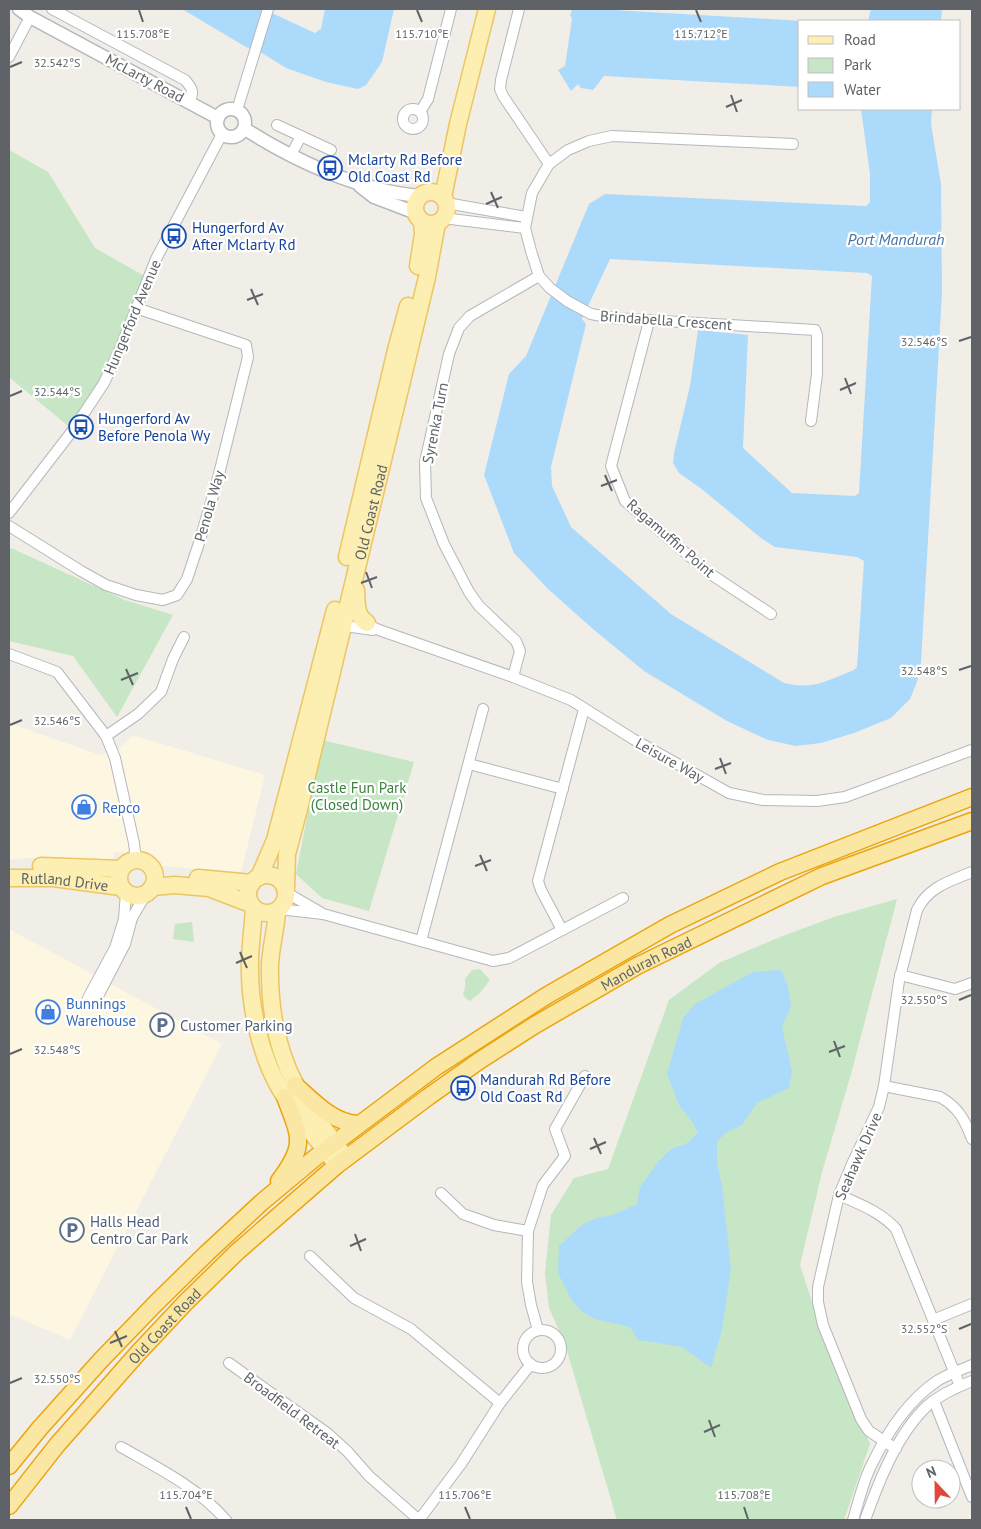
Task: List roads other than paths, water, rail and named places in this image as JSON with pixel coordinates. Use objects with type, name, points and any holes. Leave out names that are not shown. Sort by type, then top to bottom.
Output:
[{"type":"highway","name":"Mandurah Road","points":[[358,1124],[436,1067],[530,1005],[670,925],[780,872],[972,797]]},
{"type":"highway","name":"Mandurah Road","points":[[342,1161],[479,1061],[543,1020],[637,966],[822,876],[972,821]]},
{"type":"highway","points":[[290,1091],[347,1124],[358,1124]]},
{"type":"highway","points":[[262,1202],[289,1168],[299,1144],[299,1134],[290,1091]]},
{"type":"highway","name":"Old Coast Road","points":[[9,1466],[40,1428],[134,1325],[207,1253],[262,1202],[358,1124]]},
{"type":"highway","name":"Old Coast Road","points":[[9,1506],[63,1438],[186,1302],[237,1252],[342,1161]]},
{"type":"main road","name":"Old Coast Road","points":[[286,891],[288,843],[298,813],[396,350],[417,273],[423,234],[458,124],[487,9]]},
{"type":"main road","name":"Old Coast Road","points":[[255,880],[276,840],[338,619],[358,562],[426,277],[432,208]]},
{"type":"main road","points":[[358,562],[356,585],[357,610],[362,620],[373,627]]},
{"type":"main road","points":[[145,863],[151,867],[151,884],[140,896],[133,896],[124,890],[119,881],[128,865],[145,863]]},
{"type":"main road","name":"Rutland Drive","points":[[9,868],[128,865]]},
{"type":"main road","points":[[151,884],[255,880],[270,875],[275,876],[284,883],[286,891],[285,901],[278,910],[270,964],[272,1012],[290,1091]]},
{"type":"main road","name":"Rutland Drive","points":[[9,878],[54,878],[124,890]]},
{"type":"main road","points":[[255,880],[248,893],[252,906],[251,990],[258,1032],[264,1052],[272,1071],[290,1091],[342,1161]]},
{"type":"main road","points":[[151,884],[209,888],[252,906],[262,913],[278,910]]},
{"type":"street","name":"McLarty Road","points":[[20,9],[30,17],[218,118]]},
{"type":"street","points":[[52,9],[185,80],[192,88],[193,93],[190,102]]},
{"type":"street","points":[[237,110],[268,9]]},
{"type":"street","points":[[420,112],[428,99],[451,9]]},
{"type":"street","points":[[519,9],[500,89],[549,164]]},
{"type":"street","points":[[9,57],[30,17]]},
{"type":"street","points":[[228,109],[237,110],[241,112],[246,120],[245,129],[242,133],[230,138],[222,134],[217,127],[218,118],[220,114],[228,109]]},
{"type":"street","points":[[277,125],[330,150]]},
{"type":"street","points":[[245,129],[291,155],[357,184],[432,208],[526,217]]},
{"type":"street","name":"Hungerford Avenue","points":[[9,513],[92,403],[108,375],[168,235],[222,134]]},
{"type":"street","points":[[291,155],[301,136]]},
{"type":"street","name":"Brindabella Crescent","points":[[793,144],[612,136],[589,141],[568,150],[549,164],[532,193],[525,228],[530,251],[540,276],[550,288],[567,301],[592,314],[649,321],[815,330],[817,335],[816,374],[811,421]]},
{"type":"street","points":[[357,184],[374,197],[525,228]]},
{"type":"street","name":"Syrenka Turn","points":[[513,677],[520,650],[516,641],[479,606],[469,592],[444,544],[426,498],[425,462],[449,354],[459,328],[470,316],[540,276]]},
{"type":"street","name":"Penola Way","points":[[9,526],[106,585],[136,595],[163,600],[177,595],[187,579],[218,478],[248,357],[246,345],[136,308]]},
{"type":"street","name":"Ragamuffin Point","points":[[649,321],[611,466],[625,501],[709,574],[771,614]]},
{"type":"street","name":"Leisure Way","points":[[338,619],[373,627],[513,677],[571,700],[632,739],[729,793],[763,800],[832,800],[900,778],[972,750]]},
{"type":"street","points":[[106,736],[138,714],[161,692],[173,659],[184,637]]},
{"type":"street","points":[[9,654],[57,672],[106,736],[117,768],[134,844],[128,865]]},
{"type":"street","points":[[421,941],[484,709]]},
{"type":"street","points":[[562,930],[538,881],[584,709]]},
{"type":"street","points":[[469,764],[562,788]]},
{"type":"street","name":"Seahawk Drive","points":[[896,1449],[869,1431],[861,1419],[820,1313],[818,1287],[839,1195],[876,1116],[884,1086],[895,1000],[917,910],[929,892],[942,884],[972,872]]},
{"type":"street","points":[[124,890],[124,919],[115,948],[91,1000],[125,944],[132,918],[151,884]]},
{"type":"street","points":[[286,891],[323,914]]},
{"type":"street","points":[[278,910],[323,914],[493,961],[509,958],[623,898]]},
{"type":"street","points":[[900,976],[955,989],[972,983]]},
{"type":"street","points":[[538,1330],[527,1282],[528,1231],[543,1185],[565,1156],[555,1129],[585,1076]]},
{"type":"street","points":[[884,1086],[932,1096],[948,1102],[964,1119],[972,1139]]},
{"type":"street","points":[[440,1192],[463,1214],[494,1225],[528,1231]]},
{"type":"street","points":[[839,1195],[875,1212],[891,1223],[896,1229],[960,1386]]},
{"type":"street","points":[[310,1256],[354,1298],[411,1329],[500,1403]]},
{"type":"street","points":[[933,1320],[972,1304]]},
{"type":"street","points":[[538,1330],[547,1330],[555,1335],[560,1343],[560,1352],[556,1361],[548,1366],[539,1367],[530,1364],[524,1356],[523,1347],[526,1338],[538,1330]]},
{"type":"street","name":"Broadfield Retreat","points":[[229,1363],[327,1433],[347,1451],[369,1476],[419,1520]]},
{"type":"street","points":[[419,1520],[461,1464],[500,1403],[530,1364]]},
{"type":"street","points":[[853,1520],[872,1462],[905,1411],[938,1380],[972,1365]]},
{"type":"street","points":[[865,1520],[884,1471],[896,1449],[916,1420],[934,1401],[972,1381]]},
{"type":"street","points":[[934,1401],[972,1496]]},
{"type":"street","points":[[120,1447],[180,1480],[218,1511],[226,1520]]},
{"type":"water","points":[[182,9],[263,9],[315,33],[321,29],[325,9],[394,9],[382,62],[366,85],[358,89],[326,82],[286,68]]},
{"type":"water","points":[[570,9],[597,9],[798,21],[798,87],[604,76],[593,90],[581,88],[578,84],[571,91],[558,70],[565,66],[572,11]]},
{"type":"water","points":[[871,9],[942,9],[941,20],[868,20]]},
{"type":"water","name":"Port Mandurah","points":[[861,110],[932,110],[931,124],[941,184],[942,293],[921,663],[917,682],[910,699],[891,718],[854,733],[821,743],[796,746],[768,740],[727,721],[644,671],[593,629],[548,589],[514,553],[484,475],[509,374],[526,356],[589,204],[605,194],[866,206],[870,202],[870,174]],"holes":[[[610,259],[867,273],[872,276],[859,493],[855,496],[792,493],[743,448],[748,335],[698,330],[690,386],[674,453],[673,463],[679,473],[775,547],[857,557],[864,561],[857,667],[827,681],[812,685],[784,683],[671,614],[571,527],[552,486],[551,467],[586,324],[582,319]]]},
{"type":"water","points":[[781,970],[788,986],[791,1007],[782,1027],[792,1071],[789,1088],[757,1103],[742,1125],[727,1132],[717,1141],[717,1162],[722,1186],[731,1269],[722,1330],[711,1368],[682,1347],[638,1340],[630,1327],[595,1319],[581,1311],[571,1299],[558,1273],[559,1246],[582,1225],[596,1218],[613,1215],[637,1204],[640,1187],[658,1162],[671,1149],[686,1144],[698,1133],[679,1105],[667,1074],[683,1018],[695,1004],[753,972]]},
{"type":"place","name":"Mclarty Rd Before Old Coast Rd","points":[[330,168]]},
{"type":"place","name":"Hungerford Av After Mclarty Rd","points":[[174,236]]},
{"type":"place","name":"Hungerford Av Before Penola Wy","points":[[81,427]]},
{"type":"place","name":"Repco","points":[[84,807]]},
{"type":"place","name":"Bunnings Warehouse","points":[[48,1012]]},
{"type":"place","name":"Customer Parking","points":[[162,1025]]},
{"type":"place","name":"Mandurah Rd Before Old Coast Rd","points":[[463,1088]]},
{"type":"place","name":"Halls Head Centro Car Park","points":[[72,1230]]},
{"type":"park label","name":"Castle Fun Park (Closed Down)","points":[[357,796]]}]
